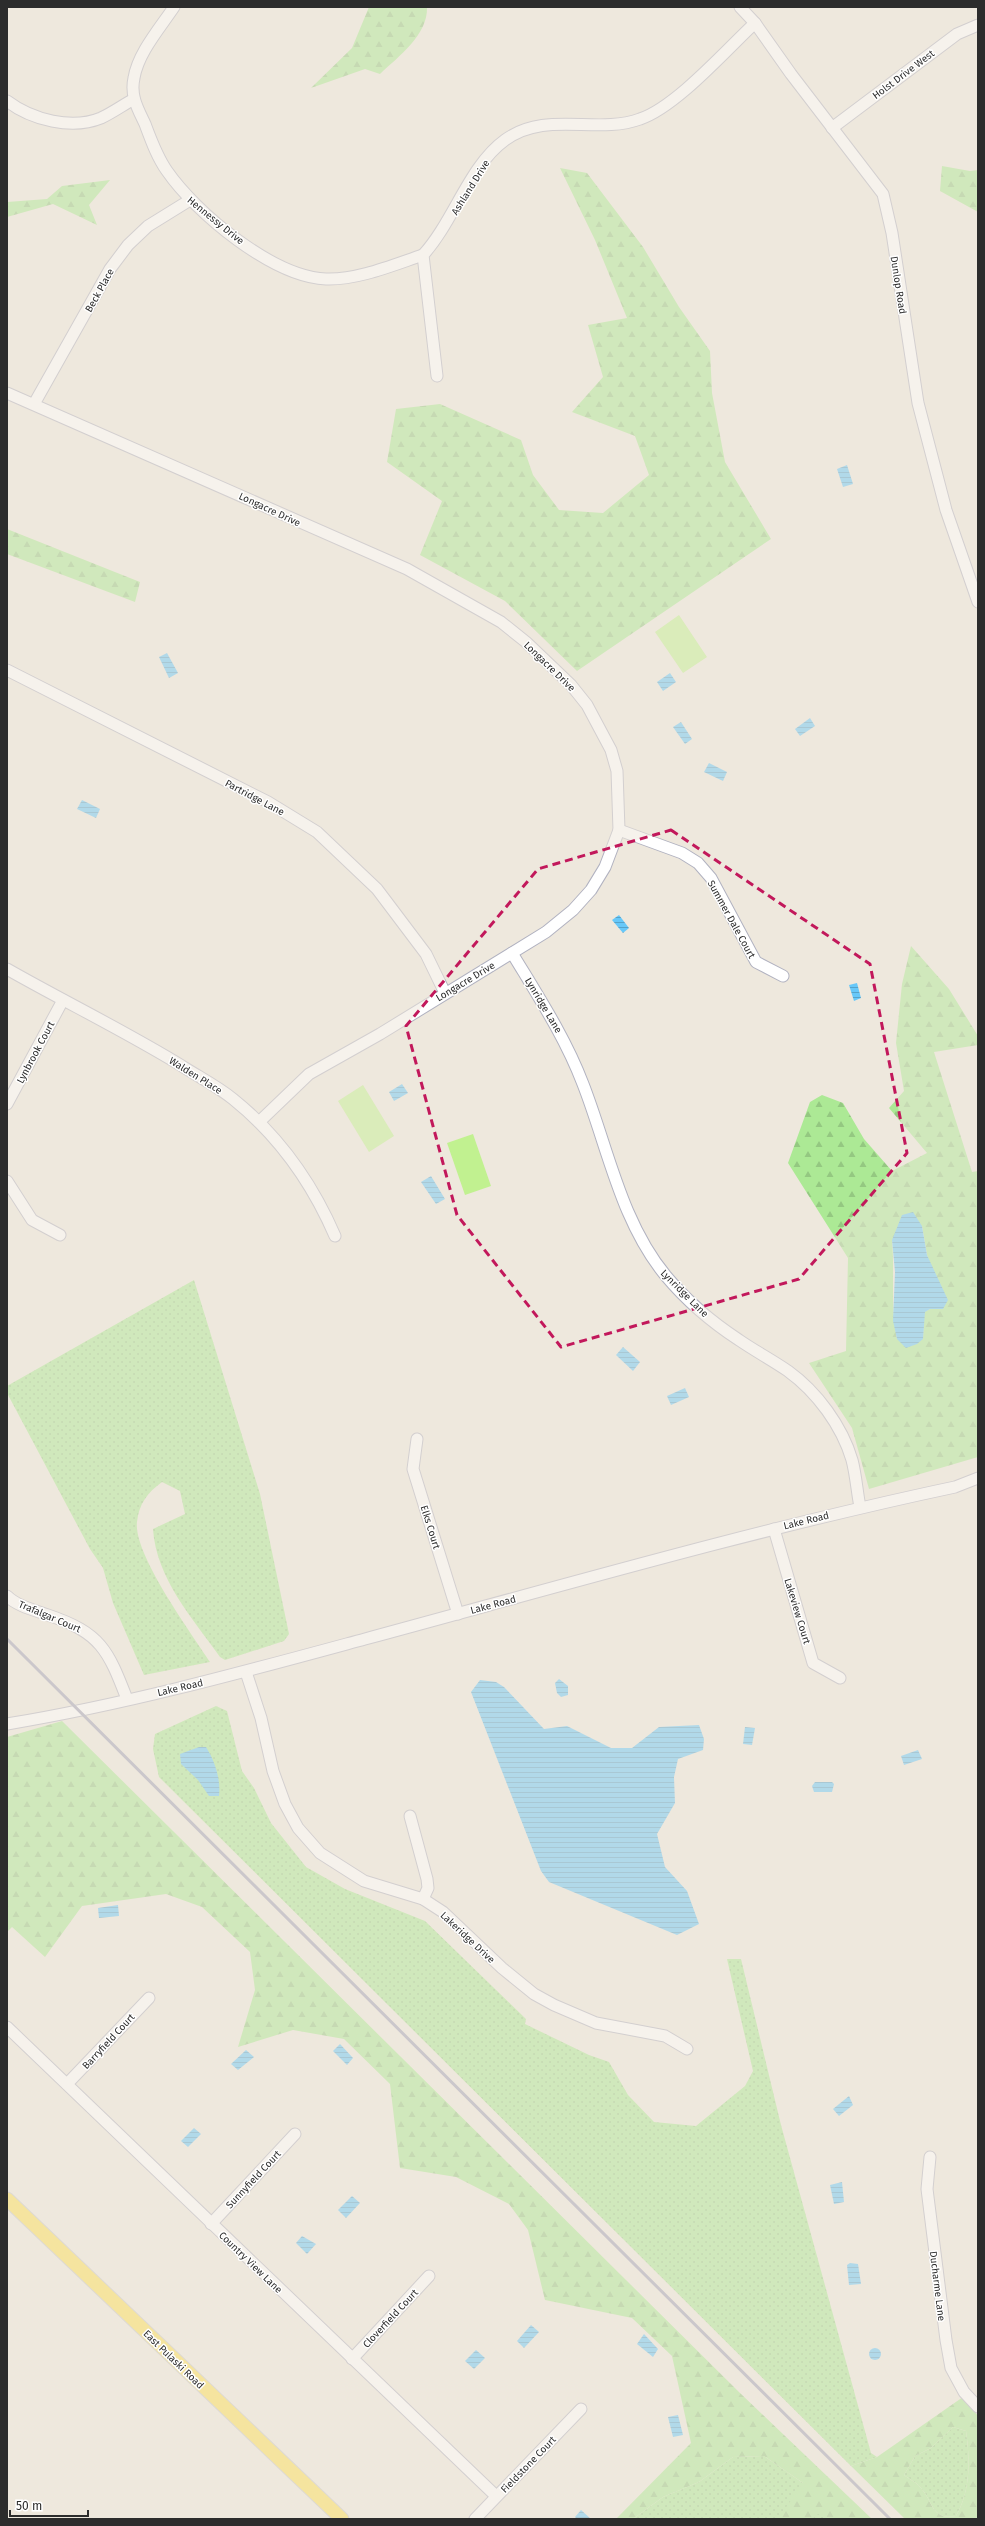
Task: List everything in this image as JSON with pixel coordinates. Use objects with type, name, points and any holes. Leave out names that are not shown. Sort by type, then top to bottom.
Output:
[{"type":"main road","name":"East Pulaski Road","points":[[7,2199],[342,2519]]},
{"type":"street","name":"Hennessy Drive","points":[[174,7],[141,58],[134,78],[134,99],[155,150],[166,171],[190,200],[267,259],[300,274],[326,279],[347,276],[372,271],[423,255]]},
{"type":"street","name":"Dunlop Road","points":[[740,7],[755,23],[832,128],[883,194],[892,233],[918,403],[946,510],[978,602]]},
{"type":"street","name":"Ashland Drive","points":[[423,255],[438,238],[485,160],[505,140],[524,128],[553,123],[616,126],[652,114],[664,108],[755,23]]},
{"type":"street","name":"Holst Drive West","points":[[832,128],[957,34],[978,26]]},
{"type":"street","points":[[7,101],[14,107],[48,121],[76,123],[101,118],[134,99]]},
{"type":"street","name":"Beck Place","points":[[34,404],[110,269],[128,245],[148,226],[190,200]]},
{"type":"street","points":[[423,255],[437,376]]},
{"type":"street","name":"Longacre Drive","points":[[7,393],[318,532],[407,569],[501,622],[572,685],[600,728],[611,750],[617,771],[619,830],[605,867],[591,890],[573,910],[546,932],[380,1034],[309,1074],[259,1122]]},
{"type":"street","name":"Partridge Lane","points":[[7,670],[268,802],[317,832],[377,889],[426,954],[445,993]]},
{"type":"street","name":"Summer Dale Court","points":[[619,830],[682,852],[698,863],[711,878],[756,962],[783,976]]},
{"type":"street","name":"Lynridge Lane","points":[[512,953],[562,1036],[583,1084],[627,1211],[646,1250],[666,1276],[696,1306],[738,1340],[789,1372],[814,1395],[838,1427],[852,1460],[860,1507]]},
{"type":"street","name":"Walden Place","points":[[7,969],[123,1031],[232,1098],[259,1122],[301,1171],[323,1208],[335,1236]]},
{"type":"street","name":"Lynbrook Court","points":[[7,1104],[63,1000]]},
{"type":"street","points":[[7,1181],[32,1220],[60,1235]]},
{"type":"street","name":"Elks Court","points":[[417,1440],[413,1469],[458,1614]]},
{"type":"street","name":"Lake Road","points":[[7,1724],[78,1712],[246,1672],[774,1528],[860,1507],[955,1487],[978,1478]]},
{"type":"street","name":"Lakeview Court","points":[[774,1528],[813,1664],[840,1678]]},
{"type":"street","name":"Trafalgar Court","points":[[7,1596],[29,1608],[83,1630],[104,1647],[127,1700]]},
{"type":"street","name":"Lakeridge Drive","points":[[246,1672],[261,1718],[273,1771],[285,1804],[298,1828],[320,1853],[364,1881],[423,1899],[442,1912],[502,1968],[534,1994],[596,2023],[665,2036],[687,2049]]},
{"type":"street","points":[[410,1816],[427,1879],[428,1888],[423,1899]]},
{"type":"street","name":"Barryfield Court","points":[[68,2084],[149,1998]]},
{"type":"street","name":"Country View Lane","points":[[7,2027],[496,2496]]},
{"type":"street","name":"Sunnyfield Court","points":[[211,2224],[295,2134]]},
{"type":"street","name":"Ducharme Lane","points":[[930,2157],[927,2189],[946,2340],[951,2368],[964,2392],[978,2407]]},
{"type":"street","name":"Cloverfield Court","points":[[352,2359],[429,2276]]},
{"type":"street","name":"Fieldstone Court","points":[[475,2519],[581,2409]]},
{"type":"highlighted area","points":[[671,830],[870,964],[907,1153],[799,1279],[561,1347],[457,1215],[406,1026],[538,869]]},
{"type":"green space","points":[[369,7],[427,7],[423,27],[418,36],[380,74],[365,69],[311,88],[352,48]]},
{"type":"green space","points":[[942,166],[970,171],[978,170],[978,212],[940,191]]},
{"type":"green space","points":[[560,168],[587,173],[643,247],[679,307],[710,351],[712,393],[725,462],[771,539],[577,671],[505,601],[420,555],[442,501],[387,462],[396,409],[440,404],[521,440],[533,475],[559,510],[603,513],[649,475],[635,436],[572,412],[603,377],[588,325],[627,318],[595,240]]},
{"type":"green space","points":[[110,180],[89,205],[97,225],[53,204],[7,217],[7,202],[47,199],[62,186]]},
{"type":"green space","points":[[7,529],[140,582],[135,602],[7,554]]},
{"type":"green space","points":[[679,615],[707,657],[683,673],[655,632]]},
{"type":"green space","points":[[911,946],[949,989],[978,1036],[978,1045],[934,1052],[972,1172],[978,1171],[978,1457],[869,1489],[852,1428],[809,1363],[846,1351],[848,1258],[788,1163],[810,1102],[822,1095],[843,1103],[864,1139],[892,1171],[927,1153],[889,1108],[904,1091],[896,1043],[902,984]],"holes":[[[922,1226],[927,1255],[943,1309],[930,1309],[924,1312],[923,1339],[897,1339],[893,1302],[892,1240]]]},
{"type":"green space","points":[[363,1085],[394,1136],[369,1152],[338,1101]]},
{"type":"green space","points":[[473,1134],[491,1186],[465,1195],[447,1143]]},
{"type":"green space","points":[[194,1280],[260,1494],[289,1634],[284,1641],[225,1660],[220,1657],[188,1613],[168,1581],[161,1564],[153,1529],[185,1514],[180,1491],[162,1482],[152,1490],[142,1504],[137,1522],[138,1536],[144,1553],[165,1594],[210,1662],[144,1675],[113,1603],[103,1568],[90,1549],[7,1393],[7,1386]]},
{"type":"green space","points":[[216,1706],[227,1711],[242,1771],[254,1788],[271,1823],[306,1867],[345,1889],[425,1921],[526,2019],[525,2024],[589,2055],[609,2062],[628,2095],[654,2122],[696,2126],[745,2086],[753,2071],[727,1959],[741,1959],[781,2125],[871,2453],[877,2457],[851,2466],[159,1777],[153,1749],[155,1734]]},
{"type":"green space","points":[[62,1721],[740,2393],[872,2519],[833,2519],[818,2514],[812,2519],[778,2519],[803,2483],[764,2456],[733,2457],[699,2482],[663,2497],[633,2519],[616,2519],[691,2443],[672,2356],[632,2318],[545,2300],[528,2230],[509,2204],[456,2177],[400,2168],[390,2084],[344,2039],[293,2030],[238,2047],[255,1990],[250,1952],[202,1907],[166,1894],[82,1906],[45,1957],[12,1927],[7,1932],[7,1737]]},
{"type":"green space","points":[[963,2397],[978,2416],[978,2519],[905,2519],[851,2466],[877,2457]],"holes":[[[953,2427],[966,2431],[969,2464],[967,2486],[961,2506],[956,2516],[948,2517],[937,2512],[918,2485],[904,2475],[915,2456],[931,2448]]]},
{"type":"green space","points":[[953,2427],[966,2431],[969,2464],[967,2486],[961,2506],[956,2516],[948,2517],[937,2512],[920,2487],[904,2475],[915,2456],[931,2448]]},
{"type":"green space","points":[[764,2456],[803,2483],[840,2519],[633,2519],[663,2497],[699,2482],[733,2457]]},
{"type":"water","points":[[847,465],[853,484],[843,487],[837,469]]},
{"type":"water","points":[[167,653],[178,673],[169,678],[159,657]]},
{"type":"water","points":[[670,673],[676,682],[663,691],[657,682]]},
{"type":"water","points":[[810,718],[815,726],[800,736],[795,729]]},
{"type":"water","points":[[681,722],[692,739],[685,744],[673,727]]},
{"type":"water","points":[[709,763],[727,772],[723,781],[704,772]]},
{"type":"water","points":[[82,800],[100,809],[96,818],[77,809]]},
{"type":"water","points":[[619,915],[629,928],[623,933],[612,920]]},
{"type":"water","points":[[857,983],[861,998],[854,1001],[849,985]]},
{"type":"water","points":[[402,1084],[408,1093],[394,1101],[389,1092]]},
{"type":"water","points":[[431,1176],[445,1199],[436,1204],[421,1182]]},
{"type":"water","points":[[913,1212],[922,1226],[927,1255],[948,1300],[943,1309],[930,1309],[925,1312],[923,1339],[917,1344],[906,1348],[897,1339],[893,1321],[895,1272],[892,1240],[902,1215]]},
{"type":"water","points":[[623,1347],[640,1362],[633,1371],[616,1355]]},
{"type":"water","points":[[685,1388],[689,1397],[671,1405],[667,1396]]},
{"type":"water","points":[[559,1679],[568,1686],[568,1695],[561,1697],[557,1693],[555,1683]]},
{"type":"water","points":[[480,1680],[496,1682],[504,1687],[544,1729],[567,1726],[611,1748],[632,1748],[659,1727],[699,1725],[704,1739],[703,1750],[678,1759],[674,1777],[675,1803],[657,1834],[665,1867],[687,1891],[699,1924],[677,1935],[549,1882],[541,1871],[471,1692]]},
{"type":"water","points":[[745,1727],[755,1728],[752,1745],[743,1744]]},
{"type":"water","points":[[199,1747],[206,1747],[212,1758],[217,1771],[219,1796],[209,1796],[198,1780],[181,1764],[180,1754]]},
{"type":"water","points":[[918,1750],[922,1759],[904,1765],[901,1756]]},
{"type":"water","points":[[815,1782],[832,1782],[834,1784],[832,1792],[814,1792],[812,1786]]},
{"type":"water","points":[[118,1905],[119,1916],[99,1918],[98,1908]]},
{"type":"water","points":[[340,2044],[353,2058],[347,2065],[333,2051]]},
{"type":"water","points":[[246,2050],[254,2057],[238,2070],[231,2064]]},
{"type":"water","points":[[849,2096],[853,2105],[839,2116],[833,2109]]},
{"type":"water","points":[[194,2128],[201,2134],[188,2147],[181,2141]]},
{"type":"water","points":[[842,2182],[844,2202],[834,2204],[830,2185]]},
{"type":"water","points":[[352,2196],[360,2203],[346,2218],[338,2210]]},
{"type":"water","points":[[302,2236],[316,2244],[307,2254],[296,2243]]},
{"type":"water","points":[[850,2263],[858,2264],[861,2284],[849,2285],[847,2265]]},
{"type":"water","points":[[531,2325],[539,2332],[524,2348],[517,2341]]},
{"type":"water","points":[[644,2334],[658,2349],[653,2357],[637,2344]]},
{"type":"water","points":[[873,2348],[877,2348],[881,2354],[877,2360],[873,2360],[869,2356],[869,2352]]},
{"type":"water","points":[[476,2350],[485,2358],[474,2369],[465,2361]]},
{"type":"water","points":[[678,2415],[683,2435],[673,2437],[668,2417]]},
{"type":"water","points":[[581,2510],[591,2519],[577,2519],[575,2517]]},
{"type":"railway","points":[[7,1639],[890,2519]]}]
